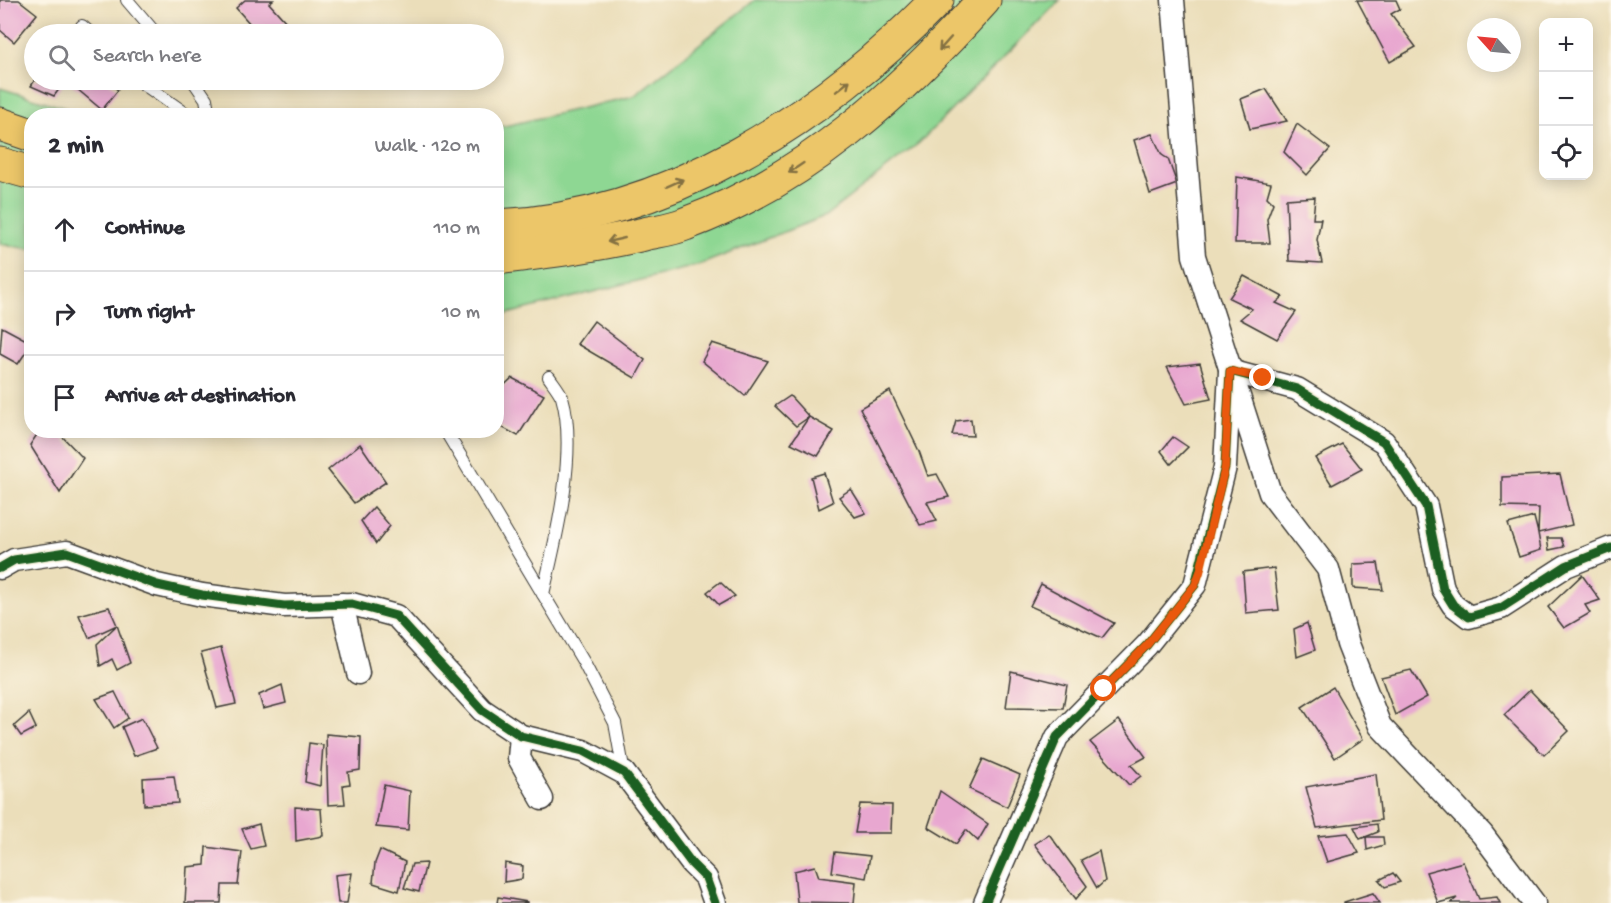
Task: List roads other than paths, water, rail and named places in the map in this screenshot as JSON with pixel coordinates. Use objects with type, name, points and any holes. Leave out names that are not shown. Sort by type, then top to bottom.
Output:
[{"type":"highway","points":[[504,225],[601,209],[669,186],[745,151],[825,100],[896,42],[938,0]]},
{"type":"highway","points":[[504,257],[584,248],[684,225],[771,184],[861,123],[940,50],[984,0]]},
{"type":"highway","points":[[0,124],[24,132]]},
{"type":"highway","points":[[0,164],[24,171]]},
{"type":"street","points":[[1173,0],[1194,256],[1270,492],[1328,569],[1348,644],[1380,726],[1482,834],[1534,903]]},
{"type":"street","points":[[1230,371],[1297,388],[1384,442],[1426,506],[1443,589],[1453,605],[1469,617],[1501,608],[1566,566],[1611,548]]},
{"type":"street","points":[[985,903],[1056,737],[1147,645],[1195,585],[1225,467],[1230,371]]},
{"type":"street","points":[[0,568],[14,560],[67,552],[157,585],[228,600],[284,606],[352,603],[396,616],[482,710],[521,736],[583,751],[624,773],[655,811],[692,864],[706,878],[715,903]]},
{"type":"street","points":[[342,604],[358,673]]},
{"type":"street","points":[[521,736],[519,758],[542,799]]},
{"type":"lane","points":[[127,0],[147,24]]},
{"type":"lane","points":[[152,90],[178,108]]},
{"type":"lane","points":[[200,90],[206,99],[208,108]]},
{"type":"lane","points":[[543,594],[555,544],[568,455],[561,396],[549,377]]},
{"type":"lane","points":[[450,438],[583,661],[615,723],[624,773]]}]
